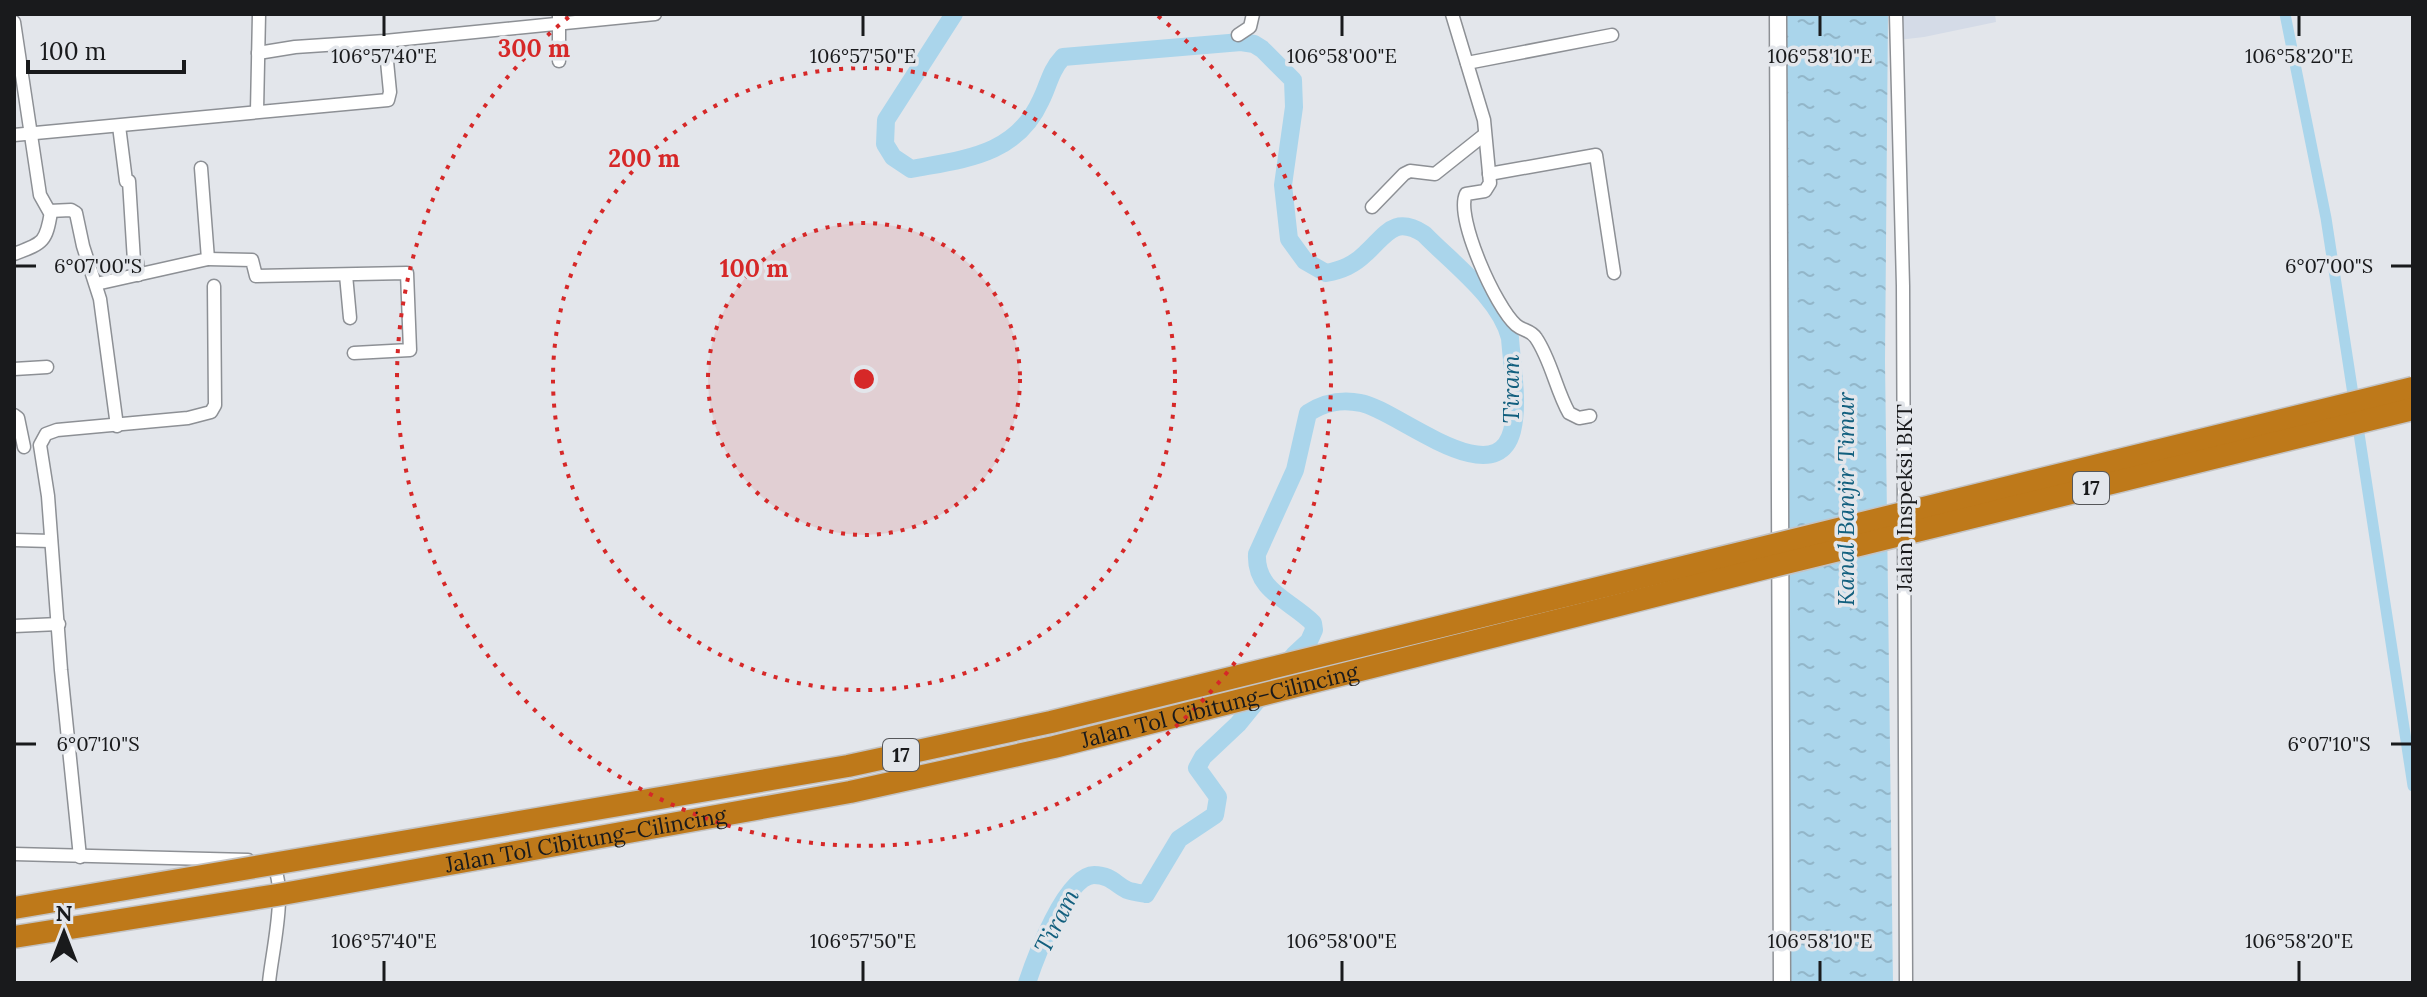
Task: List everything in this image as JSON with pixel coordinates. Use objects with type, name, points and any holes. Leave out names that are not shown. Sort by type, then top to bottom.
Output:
[{"type":"highway","name":"Jalan Tol Cibitung–Cilincing","points":[[14,908],[848,766],[1019,729],[2413,388]]},
{"type":"highway","name":"Jalan Tol Cibitung–Cilincing","points":[[14,937],[308,890],[879,786],[1054,747],[2413,409]]},
{"type":"street","points":[[257,111],[259,14]]},
{"type":"street","points":[[258,53],[560,19],[655,14]]},
{"type":"street","points":[[1238,35],[1250,27],[1253,14]]},
{"type":"street","points":[[1452,14],[1484,120],[1490,186],[1466,194],[1463,202],[1476,252],[1490,290],[1516,325],[1532,333],[1538,340],[1569,413],[1579,418],[1590,416]]},
{"type":"street","points":[[1778,14],[1782,983]]},
{"type":"street","name":"Jalan Inspeksi BKT","points":[[1896,14],[1903,286],[1906,983]]},
{"type":"street","points":[[559,61],[560,19]]},
{"type":"street","points":[[14,22],[40,195],[51,212]]},
{"type":"street","points":[[1467,63],[1612,35]]},
{"type":"street","points":[[14,135],[388,100],[390,92],[385,41]]},
{"type":"street","points":[[119,126],[126,181],[129,181],[134,261],[137,262],[138,275]]},
{"type":"street","points":[[1372,207],[1404,174],[1410,171],[1435,174],[1484,135]]},
{"type":"street","points":[[1489,174],[1596,155],[1614,273]]},
{"type":"street","points":[[201,168],[208,259]]},
{"type":"street","points":[[51,212],[71,210],[76,213],[96,284],[117,426]]},
{"type":"street","points":[[14,254],[45,239],[51,212]]},
{"type":"street","points":[[96,284],[208,259],[253,261],[256,276],[406,273],[410,350],[354,353]]},
{"type":"street","points":[[346,275],[350,318]]},
{"type":"street","points":[[80,857],[47,480],[40,445],[46,434],[57,430],[188,418],[208,414],[214,409],[214,286]]},
{"type":"street","points":[[14,369],[47,367]]},
{"type":"street","points":[[14,415],[18,418],[19,448],[40,445]]},
{"type":"street","points":[[14,540],[51,541]]},
{"type":"street","points":[[14,626],[59,624]]},
{"type":"street","points":[[14,854],[272,862],[280,895],[269,983]]},
{"type":"shaded area","points":[[1890,14],[1995,14],[1996,22],[1890,41]]},
{"type":"water","name":"Kanal Banjir Timur","points":[[1784,14],[1888,14],[1885,362],[1893,983],[1788,983]]},
{"type":"waterway","name":"Tiram","points":[[954,14],[886,120],[885,144],[893,157],[911,169],[969,158],[1003,144],[1018,133],[1030,119],[1063,57],[1241,42],[1254,44],[1293,80],[1294,107],[1283,185],[1289,239],[1305,261],[1326,273],[1332,272],[1357,261],[1385,234],[1398,227],[1405,226],[1424,234],[1486,295],[1505,323],[1510,338],[1514,385],[1512,431],[1502,449],[1486,455],[1443,444],[1361,403],[1333,402],[1308,413],[1295,470],[1257,554],[1258,567],[1268,586],[1313,623],[1314,630],[1309,641],[1238,724],[1203,757],[1197,768],[1218,797],[1215,815],[1179,839],[1146,894],[1127,890],[1105,877],[1094,875],[1083,879],[1073,888],[1053,920],[1027,983]]},
{"type":"waterway","points":[[2285,14],[2326,218],[2413,786]]}]
